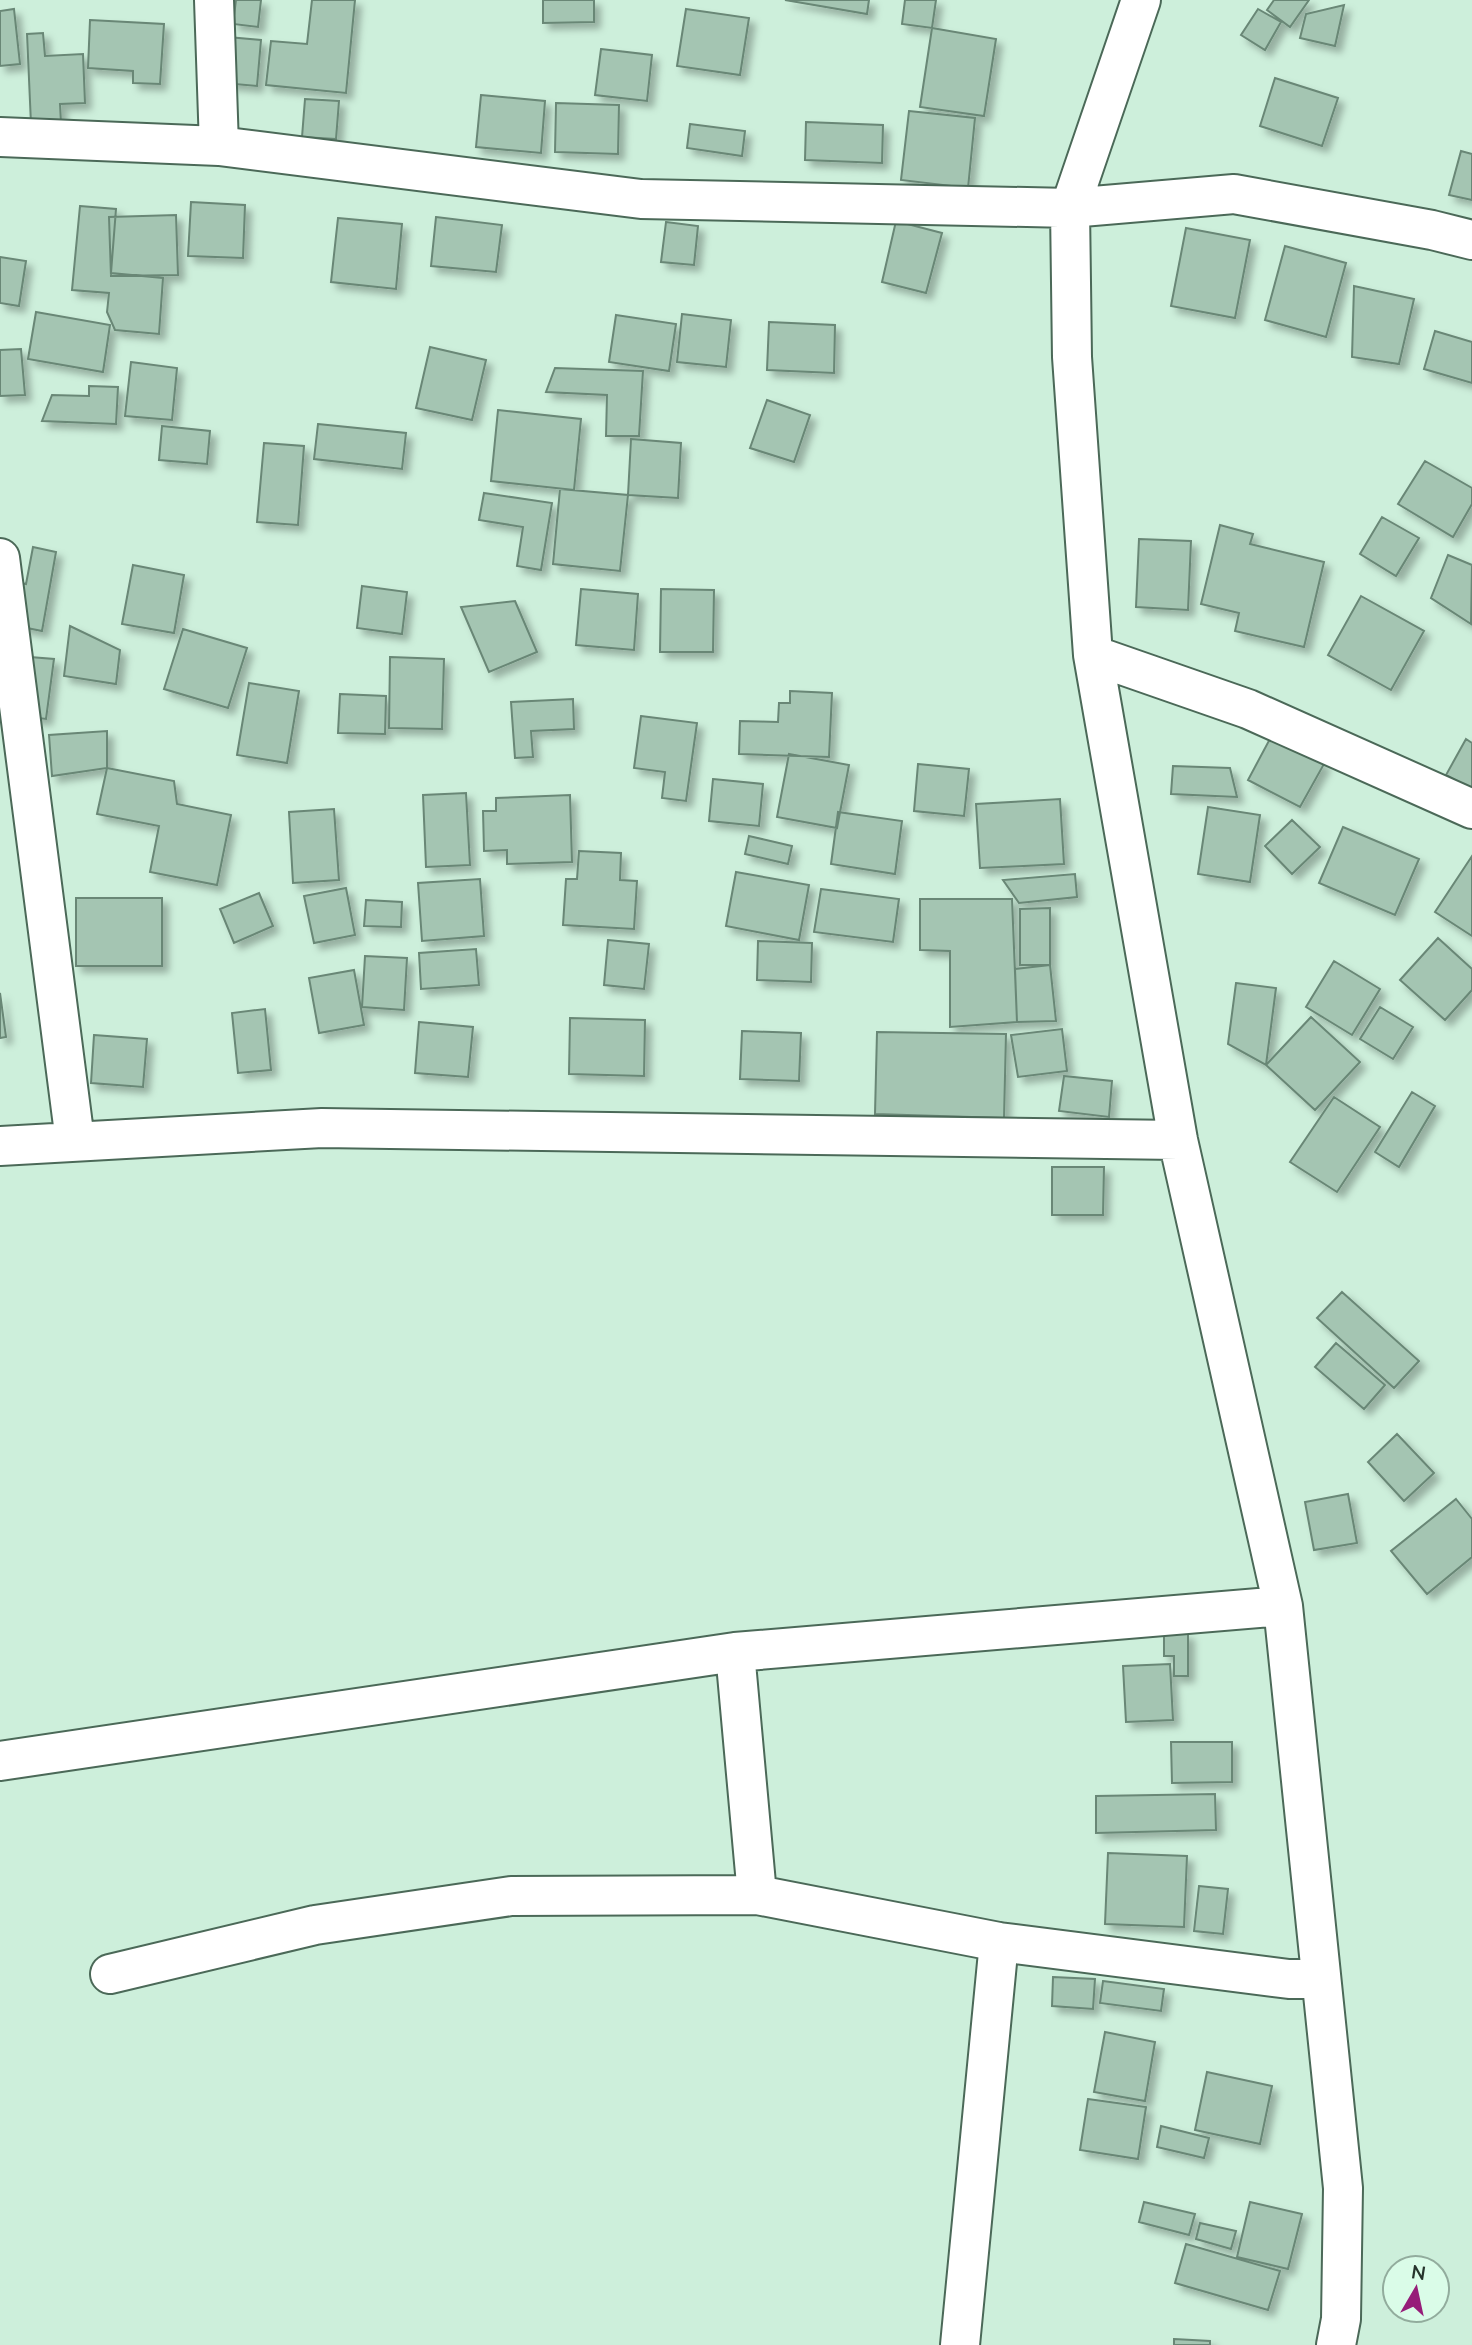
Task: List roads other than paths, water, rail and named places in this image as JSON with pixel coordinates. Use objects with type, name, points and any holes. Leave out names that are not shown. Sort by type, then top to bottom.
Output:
[{"type":"street","points":[[214,0],[219,145]]},
{"type":"street","points":[[1141,0],[1070,208],[1072,357],[1093,656],[1178,1140],[1283,1606],[1319,1979],[1343,2188],[1340,2319],[1336,2345]]},
{"type":"street","points":[[0,137],[219,145],[641,199],[1070,208],[1234,194],[1433,230],[1472,240]]},
{"type":"street","points":[[0,558],[75,1141]]},
{"type":"street","points":[[1093,656],[1248,709],[1472,809]]},
{"type":"street","points":[[0,1146],[321,1128],[1178,1140]]},
{"type":"street","points":[[0,1761],[735,1652],[1283,1606]]},
{"type":"street","points":[[735,1652],[757,1895]]},
{"type":"street","points":[[110,1974],[315,1925],[511,1896],[757,1895],[999,1942],[1289,1979],[1319,1979]]},
{"type":"street","points":[[960,2345],[999,1942]]}]
